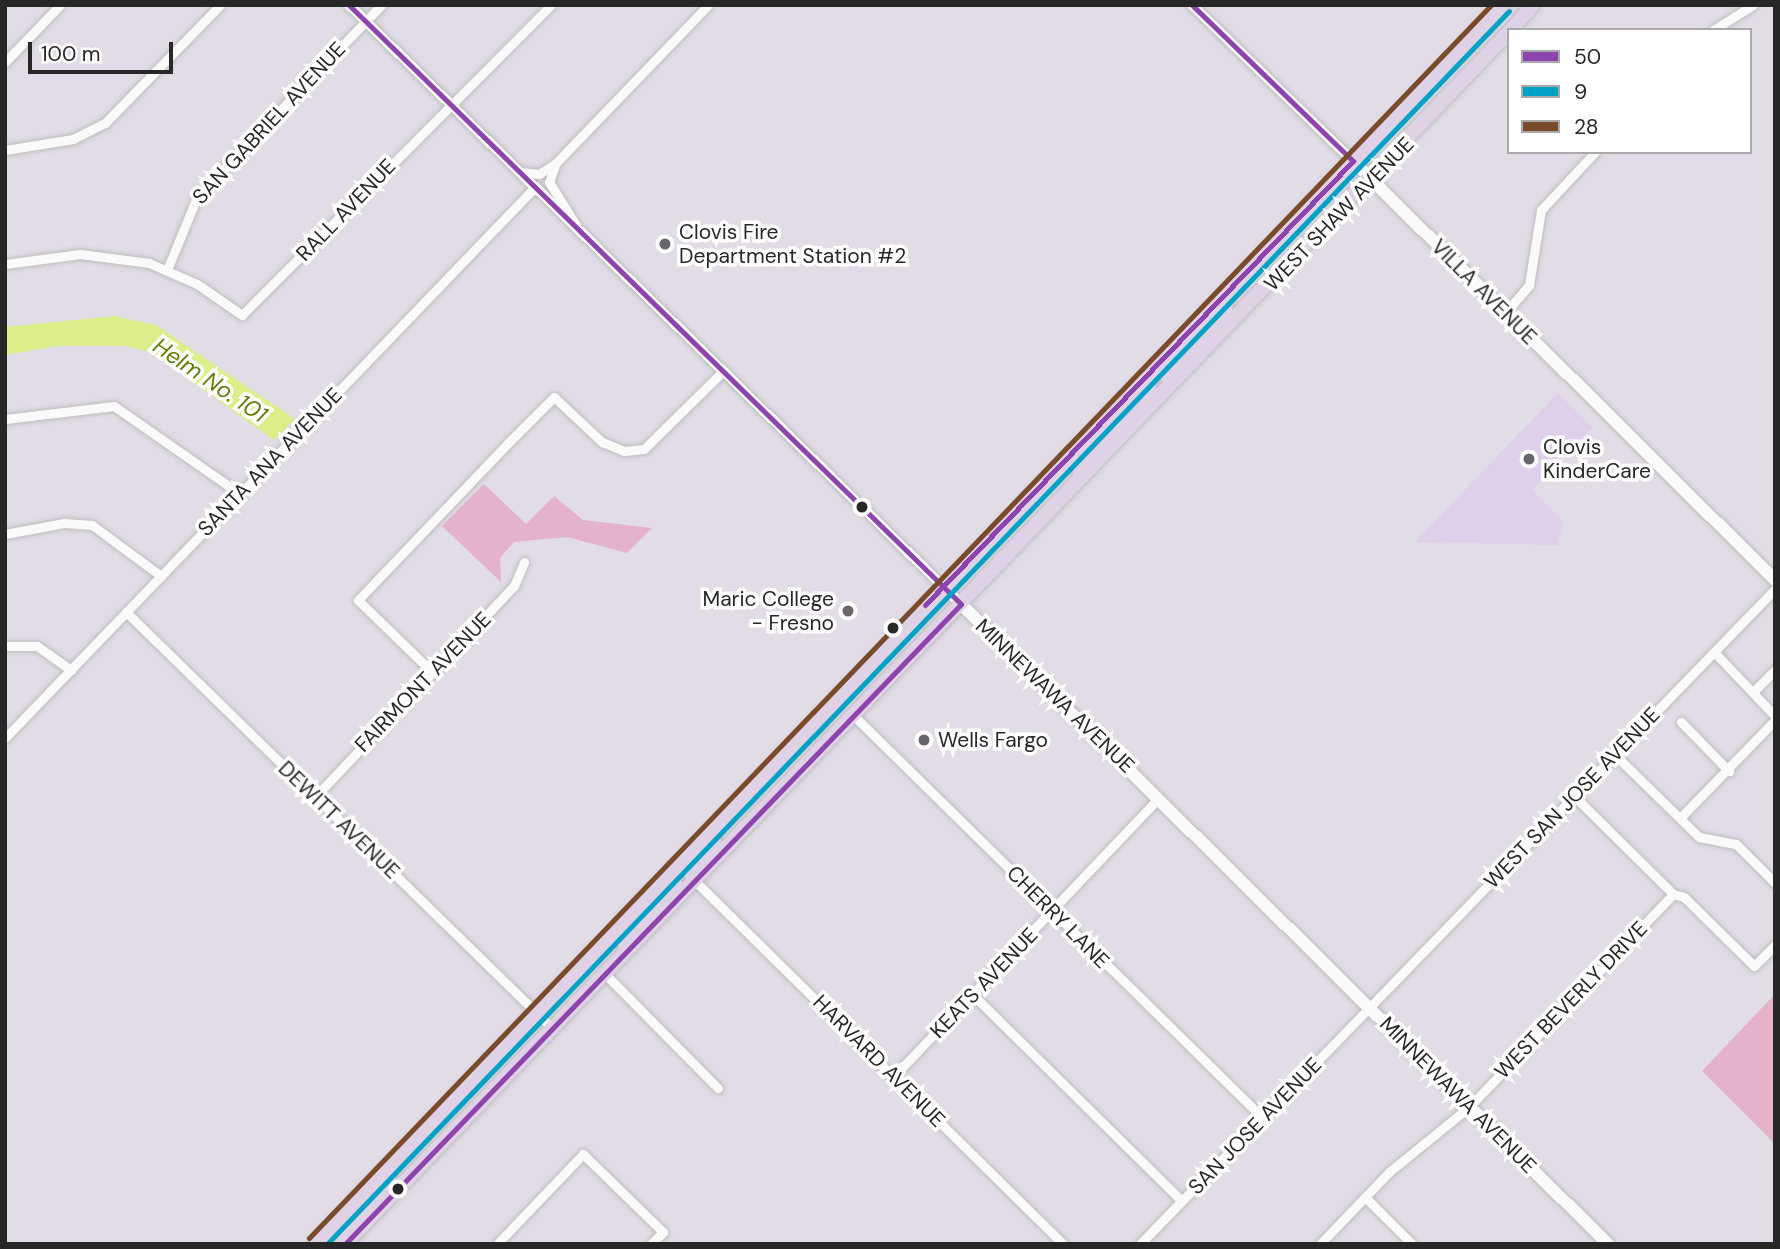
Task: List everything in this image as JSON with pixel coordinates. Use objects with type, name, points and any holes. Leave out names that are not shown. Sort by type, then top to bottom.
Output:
[{"type":"main road","name":"WEST SHAW AVENUE","points":[[315,1244],[943,586],[1503,5]]},
{"type":"main road","name":"WEST SHAW AVENUE","points":[[1513,28],[1533,5]]},
{"type":"main road","name":"WEST SHAW AVENUE","points":[[604,973],[1170,385],[1372,181],[1507,34]]},
{"type":"main road","name":"VILLA AVENUE","points":[[1353,161],[1775,580]]},
{"type":"main road","points":[[1170,385],[1167,370],[1225,310],[1227,294]]},
{"type":"main road","points":[[1078,482],[1082,463],[1149,391],[1149,374]]},
{"type":"main road","name":"MINNEWAWA AVENUE","points":[[961,604],[1608,1244]]},
{"type":"main road","points":[[694,880],[690,870],[714,843],[712,830]]},
{"type":"main road","points":[[345,1244],[604,973],[675,885],[674,870]]},
{"type":"main road","points":[[328,1244],[389,1181],[389,1167]]},
{"type":"street","points":[[5,62],[60,5]]},
{"type":"street","points":[[5,150],[73,139],[105,123],[220,5]]},
{"type":"street","name":"MINNEWAWA AVENUE","points":[[349,5],[961,604]]},
{"type":"street","name":"SAN GABRIEL AVENUE","points":[[167,270],[197,197],[381,5]]},
{"type":"street","name":"RALL AVENUE","points":[[167,270],[242,315],[449,103],[551,5]]},
{"type":"street","points":[[520,172],[539,174],[555,164],[708,5]]},
{"type":"street","name":"VILLA AVENUE","points":[[1192,5],[1353,161]]},
{"type":"street","points":[[1716,28],[1753,5]]},
{"type":"street","points":[[1505,313],[1529,285],[1541,210],[1592,154]]},
{"type":"street","points":[[555,164],[549,182],[578,230]]},
{"type":"street","name":"SANTA ANA AVENUE","points":[[5,738],[535,187]]},
{"type":"street","points":[[5,264],[93,254],[167,270]]},
{"type":"street","points":[[432,672],[358,600],[554,397],[602,442],[624,452],[644,449],[723,371]]},
{"type":"street","points":[[5,419],[114,406],[240,494]]},
{"type":"street","points":[[5,534],[92,525],[161,576]]},
{"type":"street","name":"FAIRMONT AVENUE","points":[[315,797],[514,586],[524,562]]},
{"type":"street","name":"WEST SAN JOSE AVENUE","points":[[1369,1008],[1775,589]]},
{"type":"street","name":"DEWITT AVENUE","points":[[126,612],[552,1028]]},
{"type":"street","points":[[5,646],[37,646],[71,670]]},
{"type":"street","points":[[1680,818],[1729,771],[1775,718],[1754,691],[1714,652]]},
{"type":"street","points":[[1754,691],[1775,670]]},
{"type":"street","name":"CHERRY LANE","points":[[854,716],[1263,1118]]},
{"type":"street","points":[[1681,722],[1729,771]]},
{"type":"street","points":[[1614,754],[1704,841],[1735,844],[1775,883]]},
{"type":"street","points":[[1574,796],[1673,894],[1684,897],[1754,966],[1775,945]]},
{"type":"street","name":"KEATS AVENUE","points":[[894,1076],[1159,798]]},
{"type":"street","name":"HARVARD AVENUE","points":[[694,880],[1063,1244]]},
{"type":"street","name":"WEST BEVERLY DRIVE","points":[[1320,1244],[1365,1197],[1469,1107],[1673,894]]},
{"type":"street","points":[[604,973],[718,1088]]},
{"type":"street","points":[[973,995],[1182,1200]]},
{"type":"street","name":"SAN JOSE AVENUE","points":[[1140,1244],[1369,1008]]},
{"type":"street","points":[[497,1244],[583,1154],[663,1232],[651,1244]]},
{"type":"street","points":[[1365,1197],[1412,1244]]},
{"type":"shaded area","name":"Clovis KinderCare","points":[[1558,393],[1592,427],[1532,490],[1563,521],[1558,545],[1415,542]]},
{"type":"shaded area","points":[[484,484],[526,524],[554,496],[583,520],[652,528],[627,553],[567,537],[514,542],[500,558],[501,582],[442,526]]},
{"type":"shaded area","points":[[1775,994],[1775,1144],[1702,1071]]},
{"type":"water","name":"Helm No. 101","points":[[114,316],[156,325],[295,419],[274,440],[150,352],[126,346],[57,346],[5,355],[5,327]]},
{"type":"transit line","name":"50","points":[[345,1244],[961,604],[349,5]]},
{"type":"transit line","name":"50","points":[[925,605],[1353,161],[1192,5]]},
{"type":"transit line","name":"28","points":[[309,1238],[1491,5]]},
{"type":"transit line","name":"9","points":[[327,1244],[1509,11]]},
{"type":"place","name":"Clovis Fire Department Station #2","points":[[665,244]]},
{"type":"place","name":"Clovis KinderCare","points":[[1529,459]]},
{"type":"place","name":"Maric College - Fresno","points":[[848,611]]},
{"type":"place","name":"Wells Fargo","points":[[924,740]]}]
